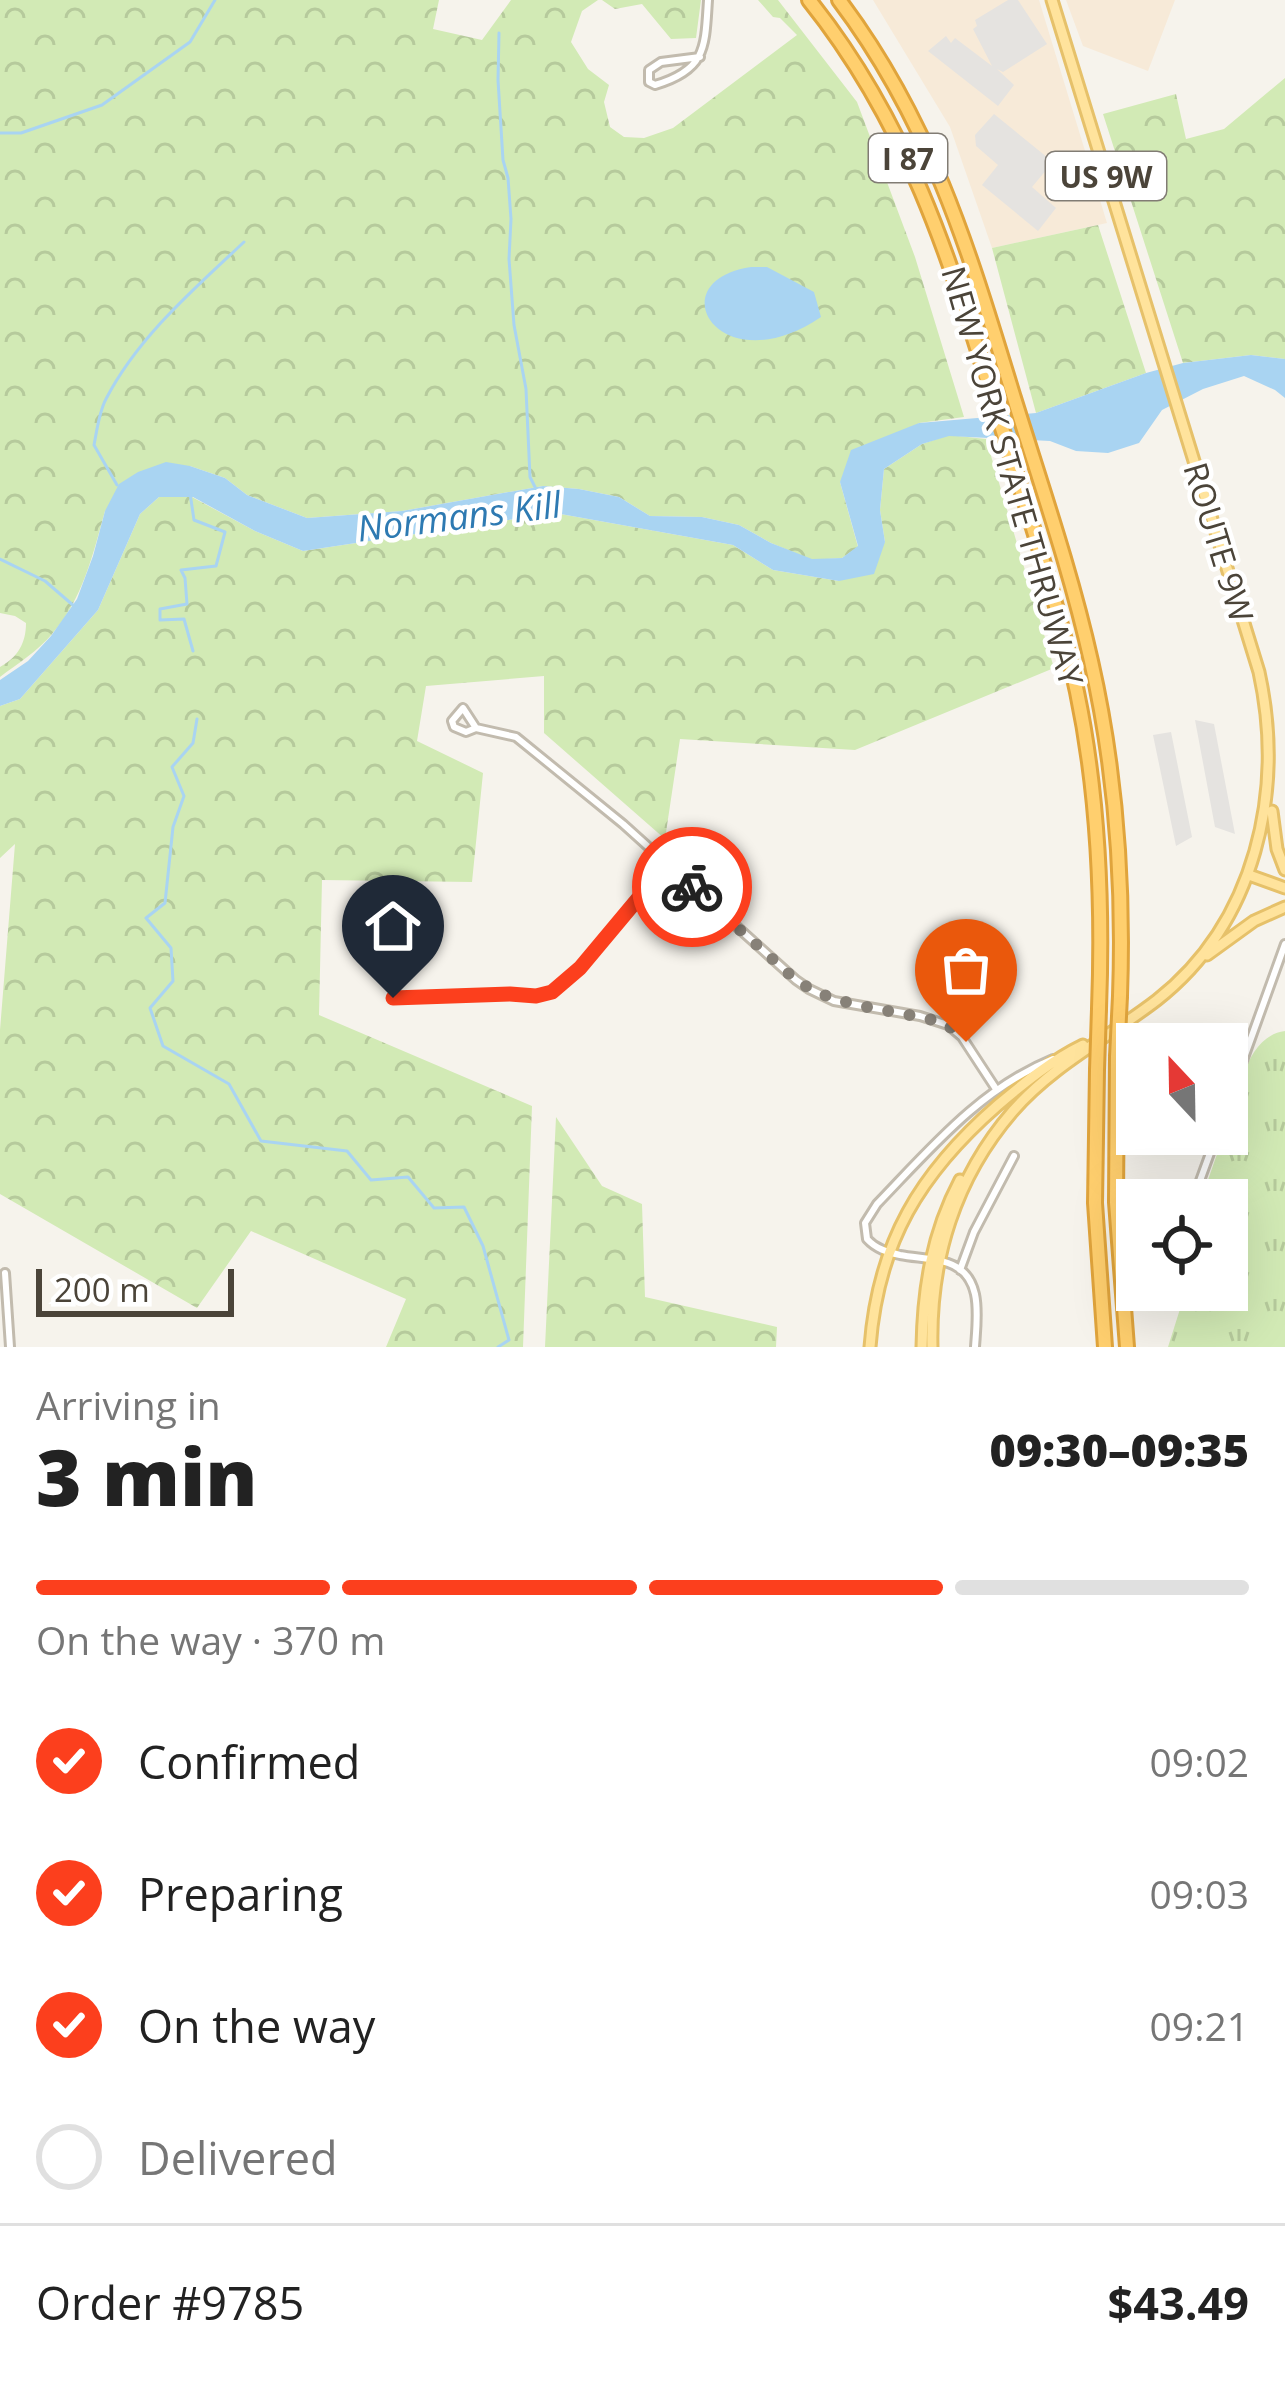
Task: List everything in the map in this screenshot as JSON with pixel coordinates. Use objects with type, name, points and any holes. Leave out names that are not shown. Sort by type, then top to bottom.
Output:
[{"type":"highway","name":"NEW YORK STATE THRUWAY","points":[[809,0],[863,77],[905,153],[940,232],[1066,645],[1090,772],[1101,902],[1096,1215],[1105,1347]]},
{"type":"highway","name":"NEW YORK STATE THRUWAY","points":[[839,0],[883,65],[926,143],[959,225],[1084,629],[1109,758],[1121,878],[1116,1190],[1127,1347]]},
{"type":"main road","name":"ROUTE 9W","points":[[1052,0],[1264,693],[1271,742],[1265,826],[1250,875],[1219,933],[1192,966]]},
{"type":"main road","points":[[1270,791],[1276,849],[1285,870]]},
{"type":"main road","points":[[1250,875],[1285,888]]},
{"type":"main road","points":[[1192,966],[1254,921],[1285,907]]},
{"type":"main road","name":"US 9W","points":[[932,1347],[934,1261],[962,1189],[984,1151],[1010,1114],[1044,1081],[1156,1000],[1192,966]]},
{"type":"main road","name":"US 9W","points":[[870,1347],[888,1252],[914,1198],[952,1148],[1006,1098],[1067,1053],[1104,1035]]},
{"type":"main road","points":[[922,1347],[923,1307],[934,1261]]},
{"type":"street","points":[[700,57],[656,64],[649,70],[649,82],[664,83],[700,57],[708,0]]},
{"type":"street","points":[[476,728],[516,737],[809,989],[833,1000],[948,1025],[962,1037],[996,1089]]},
{"type":"street","points":[[393,998],[552,992],[580,968],[667,864]]},
{"type":"street","points":[[1248,1047],[1285,944]]},
{"type":"street","points":[[975,1347],[976,1297],[969,1279],[960,1270],[874,1246],[864,1226],[868,1215],[957,1122],[996,1089],[1067,1053]]},
{"type":"street","points":[[960,1270],[974,1232],[1014,1156]]},
{"type":"street","points":[[5,1273],[10,1347]]},
{"type":"shaded area","points":[[873,0],[1039,0],[1107,223],[992,248],[950,127]]},
{"type":"shaded area","points":[[1008,0],[1018,0],[1047,44],[1003,72],[997,69],[1014,85],[998,106],[928,51],[946,36],[951,43],[955,38],[992,66],[973,29],[975,20]]},
{"type":"shaded area","points":[[1066,0],[1175,0],[1148,71],[1083,46]]},
{"type":"shaded area","points":[[994,114],[1053,162],[1032,187],[1056,208],[1038,231],[982,185],[998,165],[976,146],[975,135]]},
{"type":"shaded area","points":[[1195,720],[1214,724],[1235,834],[1215,827]]},
{"type":"shaded area","points":[[1171,732],[1192,837],[1176,846],[1153,735]]},
{"type":"green space","points":[[0,0],[439,0],[433,29],[482,40],[511,0],[598,0],[582,11],[571,42],[588,69],[609,85],[604,102],[610,127],[624,137],[644,138],[673,128],[797,35],[758,0],[778,0],[857,102],[915,257],[964,417],[919,423],[840,482],[858,547],[842,558],[812,560],[739,525],[702,517],[650,516],[619,497],[579,489],[543,486],[402,511],[307,518],[190,466],[105,511],[72,606],[40,646],[0,677],[0,667],[23,643],[26,623],[0,613]]},
{"type":"green space","points":[[602,0],[701,0],[696,38],[671,39],[642,4],[615,9]]},
{"type":"green space","points":[[1285,78],[1285,359],[1251,355],[1183,363],[1103,114],[1176,94],[1186,139],[1224,129]]},
{"type":"green space","points":[[1098,225],[1146,373],[1036,413],[992,248]]},
{"type":"green space","points":[[949,435],[986,439],[1054,668],[855,750],[680,739],[665,839],[544,733],[544,676],[426,686],[417,741],[483,773],[472,882],[322,880],[319,1015],[532,1106],[523,1347],[386,1347],[406,1299],[251,1231],[197,1308],[0,1194],[0,1030],[15,844],[0,858],[0,706],[20,699],[98,610],[140,514],[159,497],[192,497],[303,551],[555,513],[733,545],[773,570],[839,581],[885,542],[880,510],[884,469],[922,444]]},
{"type":"green space","points":[[1285,1031],[1285,1347],[1168,1347],[1179,1311],[1248,1311],[1248,1179],[1208,1179],[1217,1155],[1248,1155],[1248,1064],[1272,1035]]},
{"type":"green space","points":[[556,1117],[602,1186],[642,1204],[645,1297],[777,1327],[776,1347],[545,1347]]},
{"type":"water","points":[[767,267],[814,292],[821,317],[785,335],[754,340],[729,335],[712,323],[705,307],[708,290],[723,276]]},
{"type":"water","name":"Normans Kill","points":[[1251,355],[1285,359],[1285,398],[1244,376],[1203,389],[1162,410],[1139,443],[1108,453],[1076,451],[1050,441],[949,436],[922,444],[884,469],[880,510],[885,542],[874,574],[839,581],[773,570],[733,545],[555,513],[303,551],[193,497],[159,497],[140,514],[98,610],[20,699],[0,706],[0,680],[28,661],[77,599],[105,511],[119,484],[166,462],[225,478],[247,495],[307,518],[402,511],[543,486],[619,497],[650,516],[702,517],[739,525],[812,559],[842,558],[858,546],[840,482],[851,450],[919,423],[1036,413],[1183,363]]},
{"type":"waterway","points":[[0,133],[21,133],[102,105],[190,42],[215,0]]},
{"type":"waterway","name":"Normans Kill","points":[[499,33],[514,325],[526,389],[530,477],[536,489]]},
{"type":"waterway","points":[[117,485],[94,445],[106,399],[151,334],[244,242]]},
{"type":"waterway","points":[[190,493],[194,520],[225,532],[216,566],[181,570],[187,604],[160,609],[160,620],[184,619],[193,651]]},
{"type":"waterway","points":[[0,559],[45,581],[74,606]]},
{"type":"waterway","points":[[197,719],[193,743],[172,767],[184,796],[173,827],[165,903],[146,918],[171,948],[173,981],[150,1008],[163,1046],[229,1084],[261,1141],[347,1151],[371,1180],[408,1177],[434,1208],[464,1207],[483,1246],[509,1340],[498,1347]]},
{"type":"way so far","points":[[692,887],[809,989],[833,1000],[943,1023],[966,1042]]},
{"type":"route","points":[[393,998],[552,992],[580,968],[667,864],[692,887]]}]
